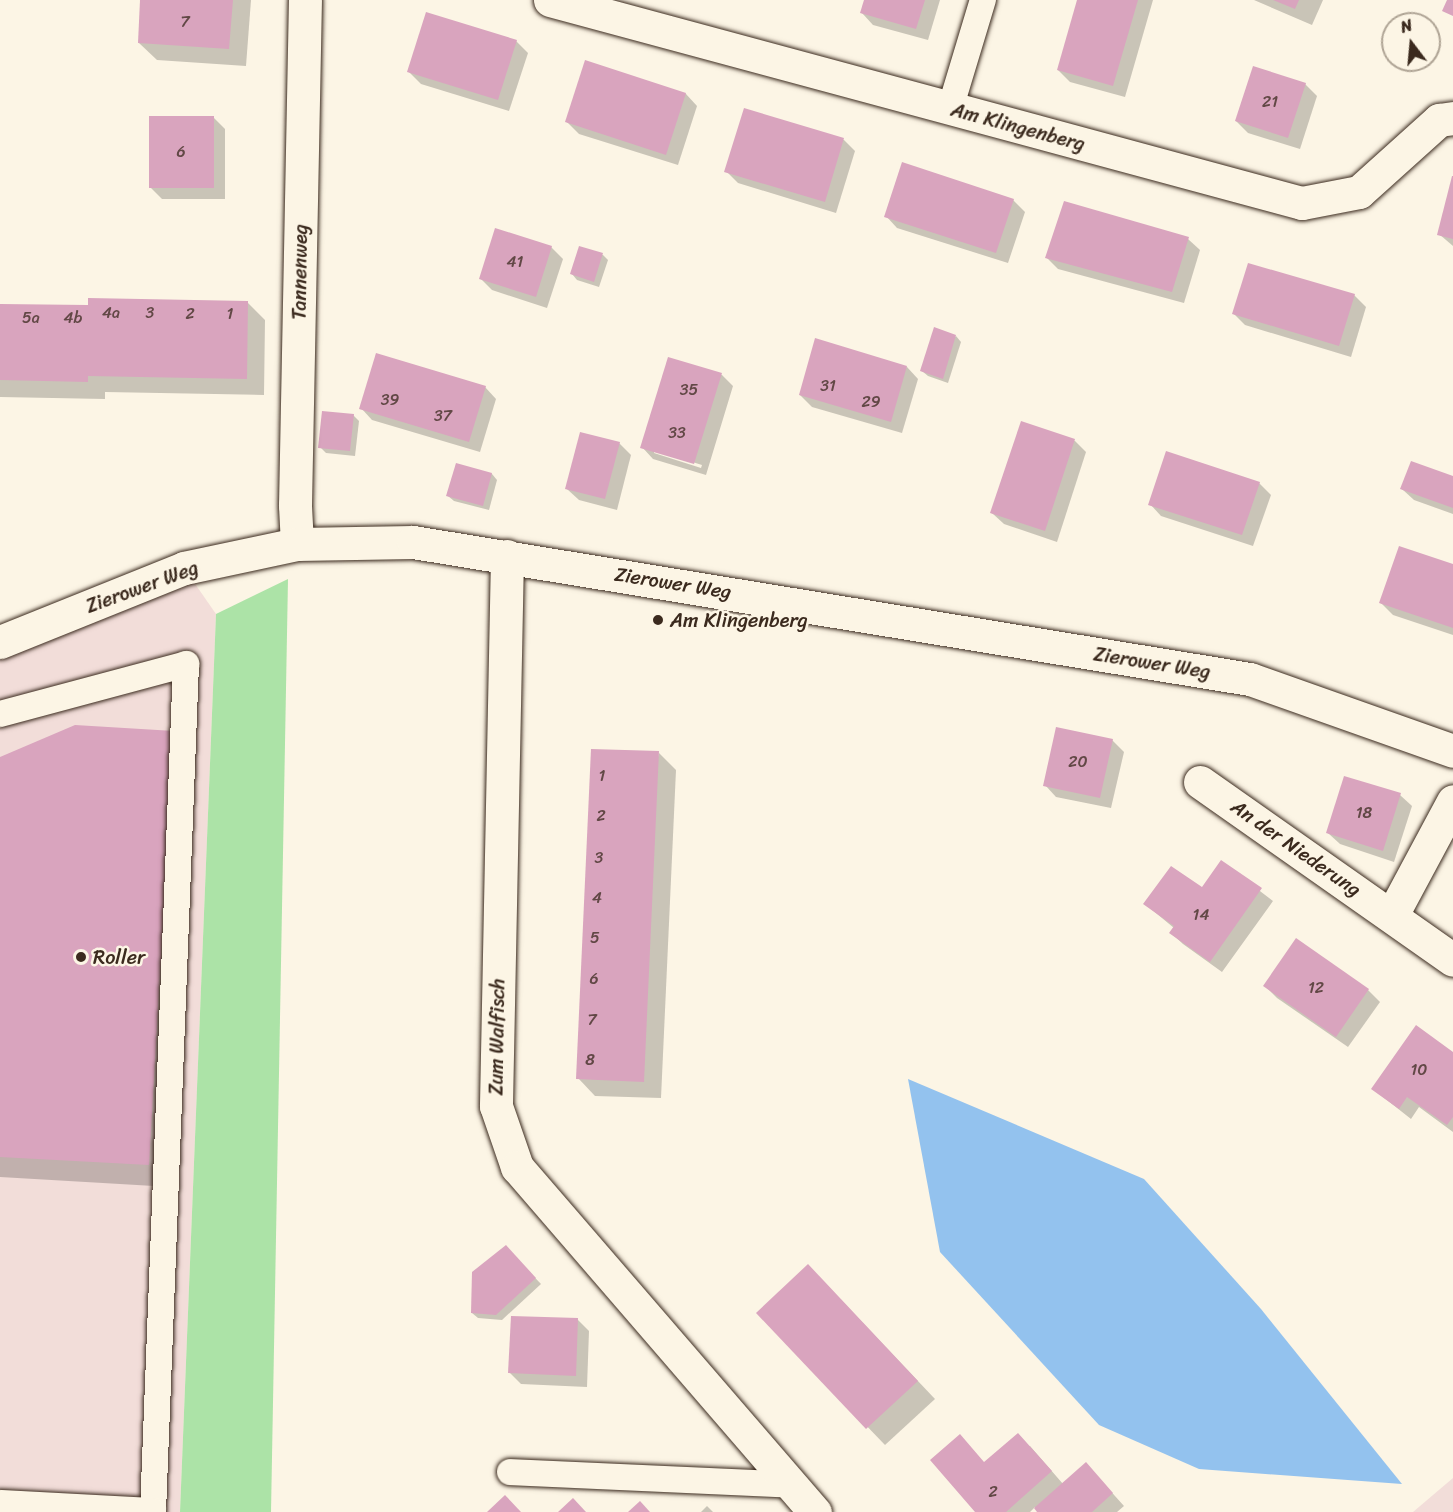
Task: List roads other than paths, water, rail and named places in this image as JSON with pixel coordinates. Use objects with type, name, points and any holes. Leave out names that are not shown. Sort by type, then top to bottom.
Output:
[{"type":"street","name":"Tannenweg","points":[[297,544],[295,505],[305,0]]},
{"type":"street","name":"Am Klingenberg","points":[[558,1],[1302,203],[1359,192],[1439,120],[1453,118]]},
{"type":"street","name":"Zierower Weg","points":[[0,642],[184,568],[297,544],[413,542],[1250,680],[1453,751]]},
{"type":"street","name":"Zum Walfisch","points":[[507,556],[496,1106],[517,1167],[815,1512]]},
{"type":"street","name":"An der Niederung","points":[[1200,782],[1453,960]]},
{"type":"street","points":[[1392,915],[1453,801]]},
{"type":"lane","points":[[950,109],[983,0]]},
{"type":"lane","points":[[0,714],[186,664],[153,1511],[0,1503]]},
{"type":"lane","points":[[510,1472],[791,1485]]},
{"type":"water","points":[[908,1079],[1144,1179],[1261,1309],[1402,1484],[1199,1469],[1099,1425],[940,1252]]},
{"type":"place","name":"Am Klingenberg","points":[[658,620]]},
{"type":"place","name":"Roller","points":[[81,957]]}]
